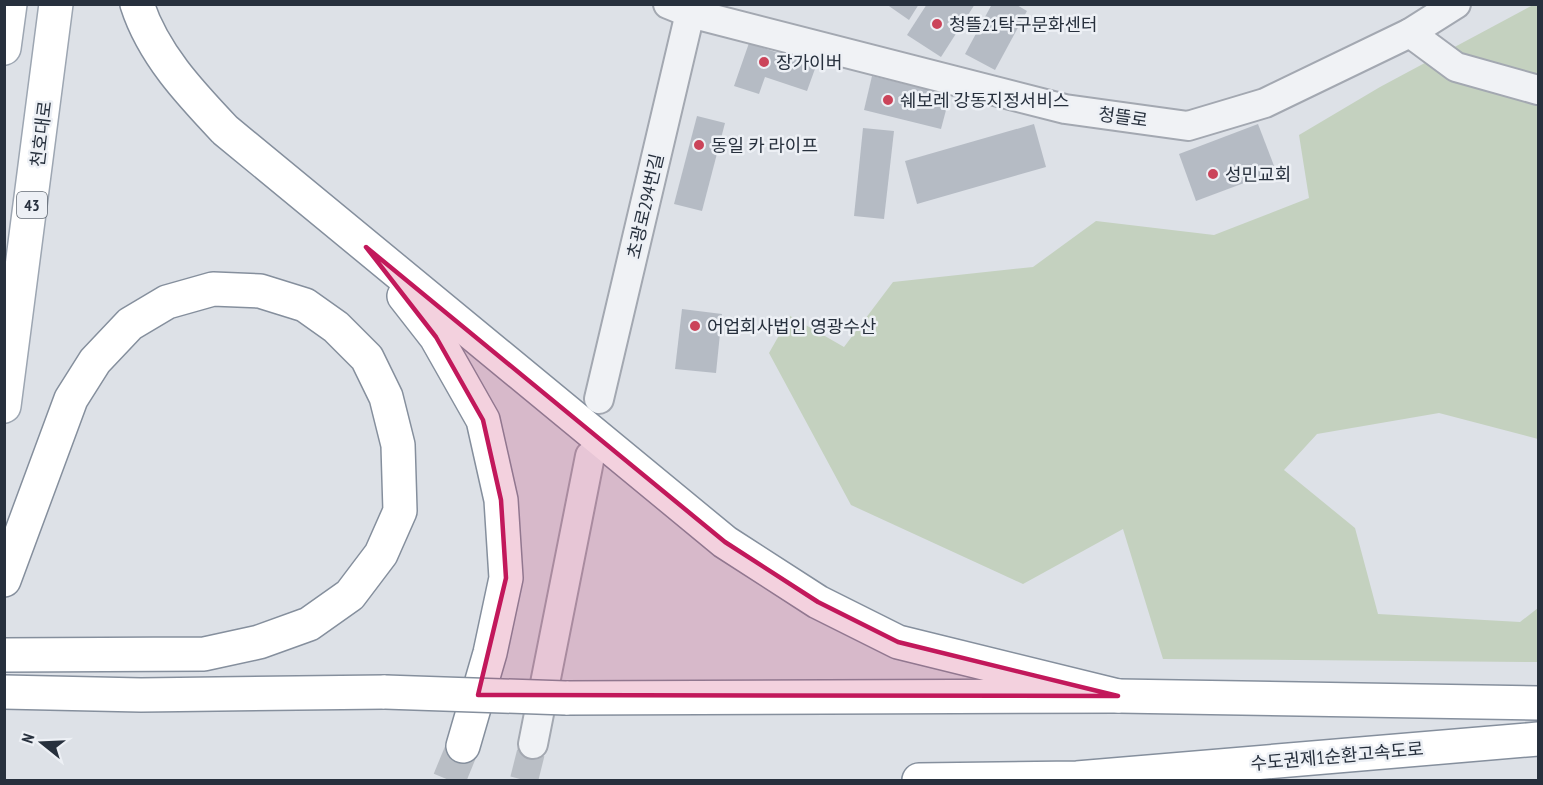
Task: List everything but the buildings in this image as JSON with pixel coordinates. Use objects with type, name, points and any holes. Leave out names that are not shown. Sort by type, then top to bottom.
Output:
[{"type":"main road","points":[[4,48],[10,4]]},
{"type":"main road","name":"천호대로","points":[[4,406],[56,4]]},
{"type":"main road","points":[[137,4],[141,17],[177,78],[225,130],[725,542],[818,602],[898,642],[1118,696]]},
{"type":"main road","points":[[366,247],[436,337],[483,420],[501,500],[507,578],[490,652],[463,746]]},
{"type":"main road","points":[[4,580],[71,399],[95,361],[130,324],[167,302],[213,289],[260,291],[304,305],[336,327],[367,358],[386,397],[398,445],[400,511],[381,554],[350,595],[309,624],[259,642],[204,654],[4,655]]},
{"type":"main road","points":[[4,692],[141,695],[385,692],[566,698],[1118,696],[1539,703]]},
{"type":"main road","name":"수도권제1순환고속도로","points":[[919,780],[1077,778],[1539,738]]},
{"type":"street","name":"청뜰로","points":[[679,9],[1065,109],[1188,126],[1265,103],[1410,33],[1456,4]]},
{"type":"street","name":"초광로294번길","points":[[599,399],[679,9]]},
{"type":"street","points":[[1410,33],[1455,67],[1539,90]]},
{"type":"street","points":[[533,744],[590,456]]},
{"type":"highlighted area","points":[[366,247],[725,542],[818,602],[898,642],[1118,696],[478,695],[506,578],[501,500],[483,420],[436,337]]},
{"type":"green space","points":[[1533,5],[1538,5],[1538,439],[1439,413],[1317,434],[1284,470],[1355,528],[1378,614],[1520,622],[1538,608],[1538,662],[1163,659],[1123,529],[1023,584],[851,505],[769,353],[790,316],[844,347],[893,282],[1033,267],[1096,221],[1214,235],[1309,198],[1299,135],[1380,87]]},
{"type":"tunnel","points":[[524,780],[533,744]]},
{"type":"tunnel","points":[[449,780],[463,746]]},
{"type":"place","name":"청뜰21탁구문화센터","points":[[937,24]]},
{"type":"place","name":"장가이버","points":[[764,62]]},
{"type":"place","name":"쉐보레 강동지정서비스","points":[[888,100]]},
{"type":"place","name":"동일 카 라이프","points":[[699,145]]},
{"type":"place","name":"성민교회","points":[[1213,174]]},
{"type":"place","name":"어업회사법인 영광수산","points":[[695,326]]}]
